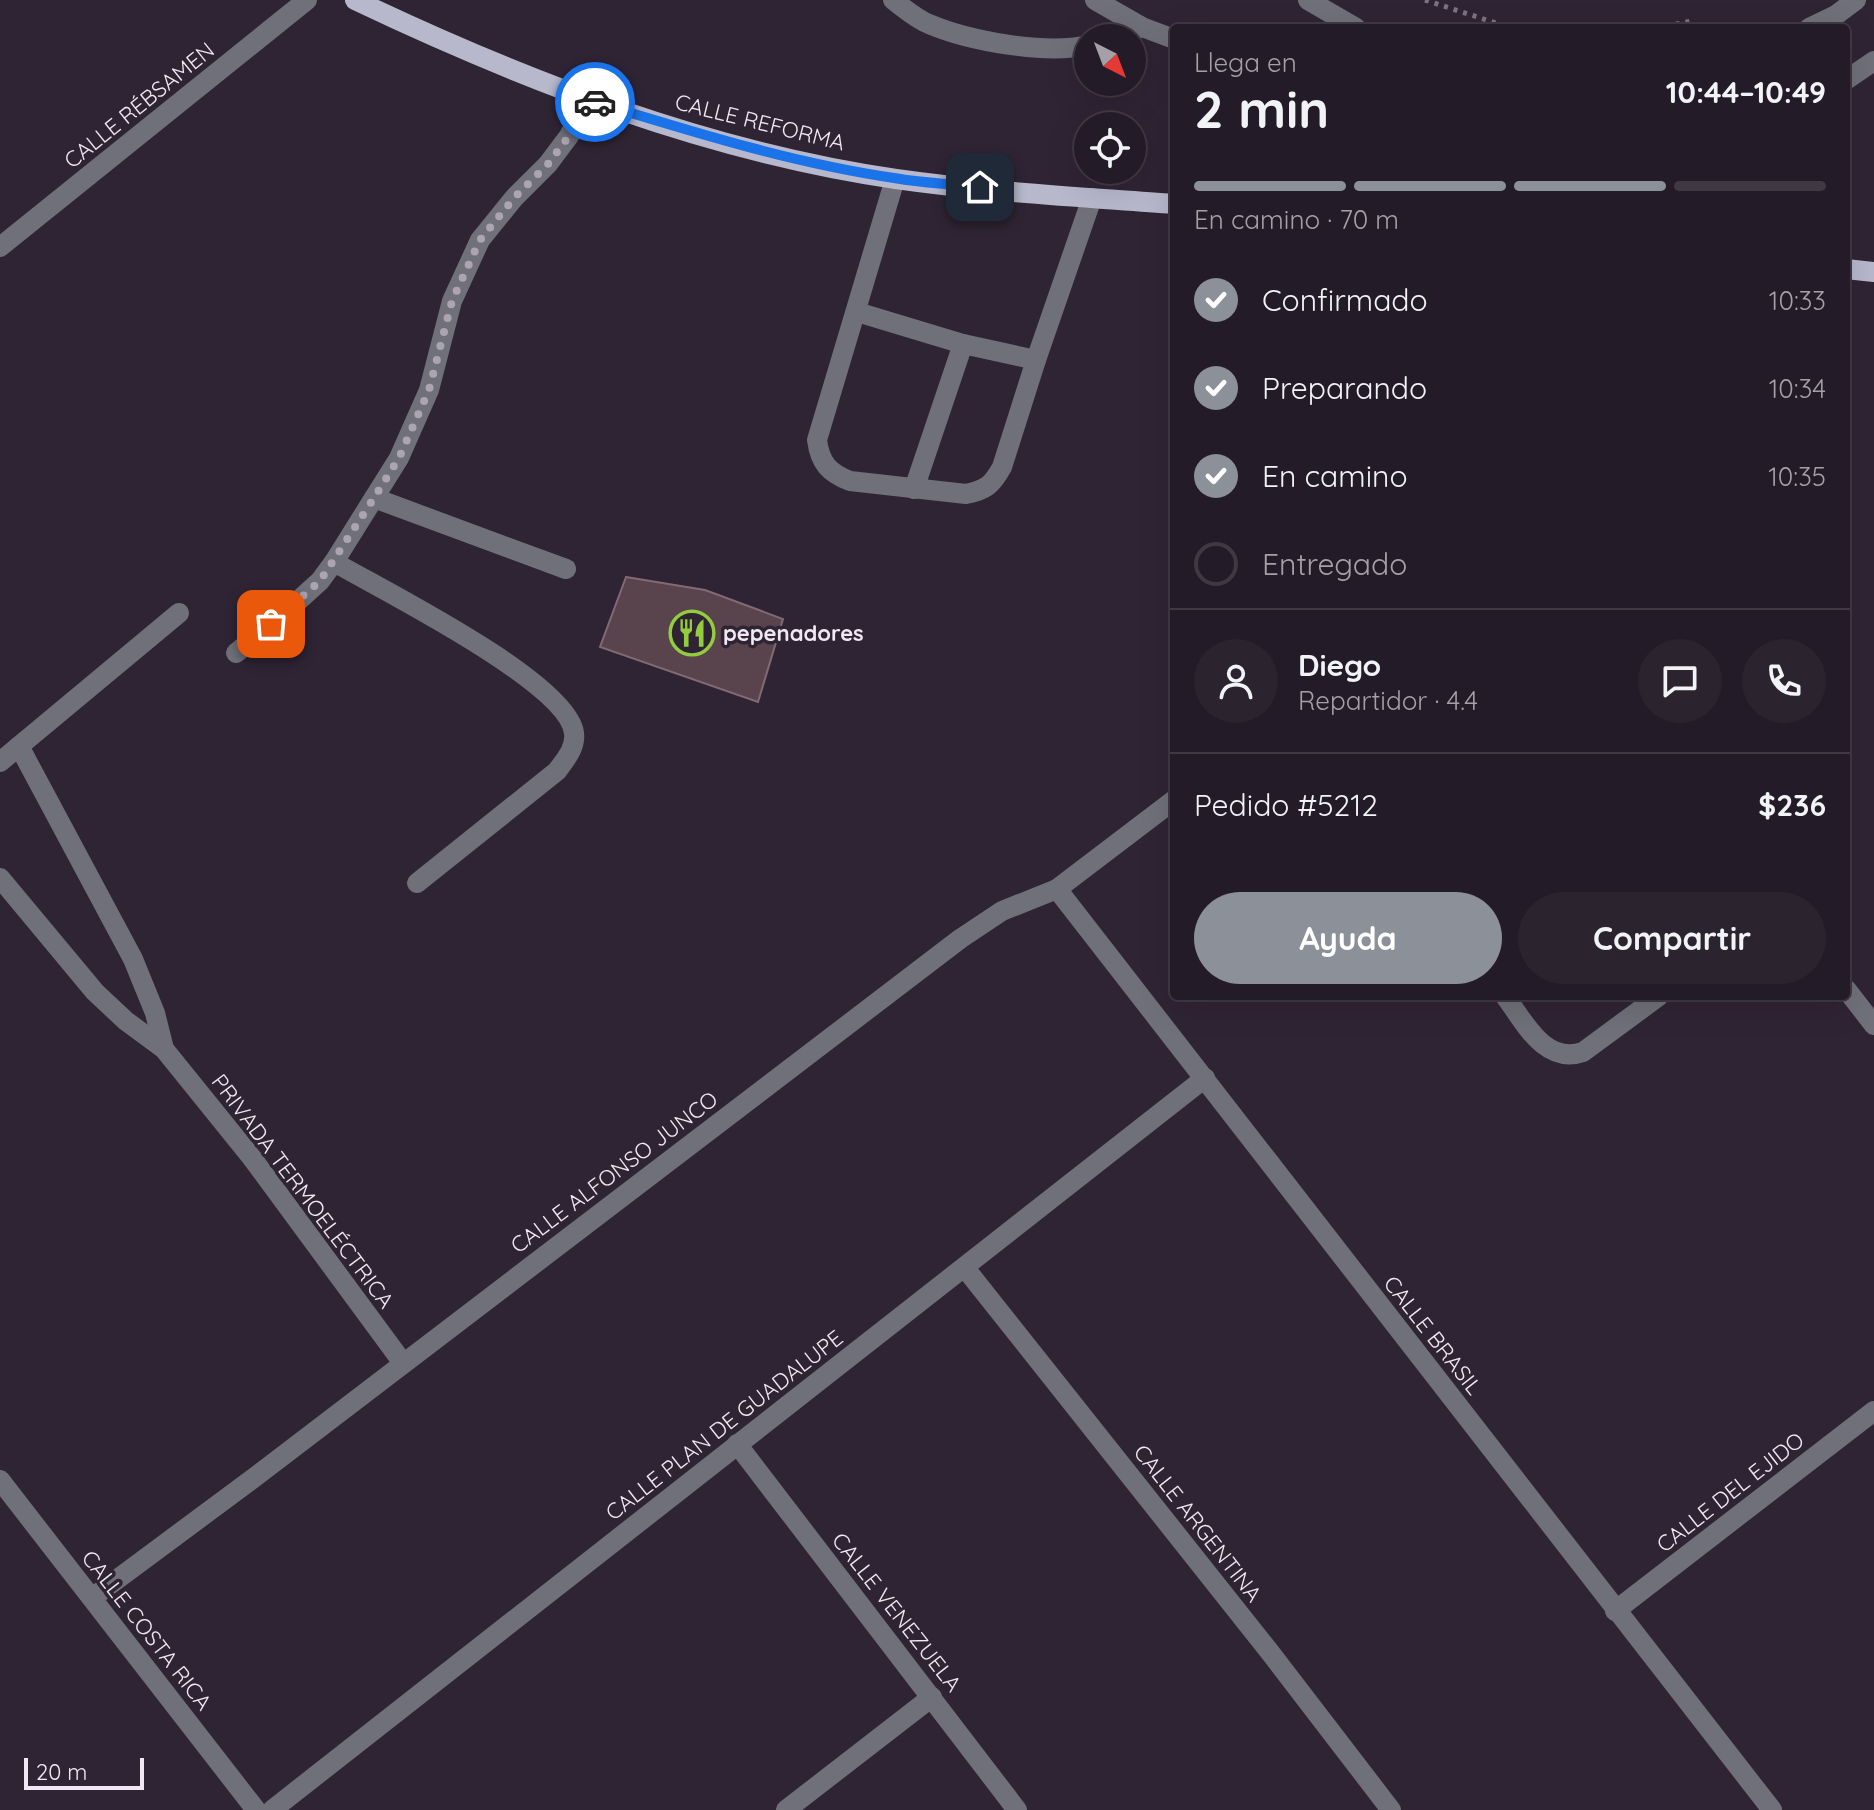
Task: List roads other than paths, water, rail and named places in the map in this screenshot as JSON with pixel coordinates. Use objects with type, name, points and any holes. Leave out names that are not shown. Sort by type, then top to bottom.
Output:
[{"type":"main road","name":"CALLE REFORMA","points":[[355,0],[476,56],[587,100],[725,141],[895,179],[1170,204]]},
{"type":"main road","points":[[1850,269],[1874,272]]},
{"type":"street","name":"CALLE RÉBSAMEN","points":[[0,247],[307,0]]},
{"type":"street","points":[[893,0],[927,24],[976,38],[1048,50],[1074,47]]},
{"type":"street","points":[[1095,0],[1137,24]]},
{"type":"street","points":[[1308,0],[1349,24]]},
{"type":"street","points":[[1817,24],[1856,0]]},
{"type":"street","points":[[1146,28],[1170,38]]},
{"type":"street","points":[[1850,77],[1874,61]]},
{"type":"street","points":[[236,653],[309,590],[334,562],[399,458],[429,390],[452,301],[480,240],[514,198],[548,164],[569,136],[587,100]]},
{"type":"street","points":[[895,179],[817,440],[819,457],[837,476],[850,481],[914,489],[966,494],[985,490],[994,482],[1002,467],[1092,198]]},
{"type":"street","points":[[857,312],[963,344],[1036,360]]},
{"type":"street","points":[[914,489],[963,344]]},
{"type":"street","points":[[374,498],[566,569]]},
{"type":"street","points":[[334,562],[483,646],[550,698],[574,731],[569,756],[557,771],[417,883]]},
{"type":"street","points":[[0,762],[179,613]]},
{"type":"street","name":"PRIVADA TERMOELÉCTRICA","points":[[19,746],[133,959],[155,1013],[164,1049]]},
{"type":"street","name":"CALLE ALFONSO JUNCO","points":[[92,1598],[960,939],[1002,911],[1057,889],[1170,803]]},
{"type":"street","name":"PRIVADA TERMOELÉCTRICA","points":[[0,878],[95,992],[126,1021],[164,1049],[252,1158],[403,1363]]},
{"type":"street","name":"CALLE BRASIL","points":[[1057,889],[1772,1810]]},
{"type":"street","points":[[1850,994],[1874,1025]]},
{"type":"street","points":[[1508,1000],[1545,1047],[1569,1057],[1583,1052],[1654,1000]]},
{"type":"street","name":"CALLE PLAN DE GUADALUPE","points":[[272,1810],[1205,1078]]},
{"type":"street","name":"CALLE ARGENTINA","points":[[965,1268],[1391,1810]]},
{"type":"street","name":"CALLE DEL EJIDO","points":[[1615,1611],[1874,1411]]},
{"type":"street","name":"CALLE VENEZUELA","points":[[737,1444],[1017,1810]]},
{"type":"street","name":"CALLE COSTA RICA","points":[[0,1480],[256,1810]]},
{"type":"street","points":[[786,1810],[932,1697]]},
{"type":"place","name":"pepenadores","points":[[692,633]]}]
